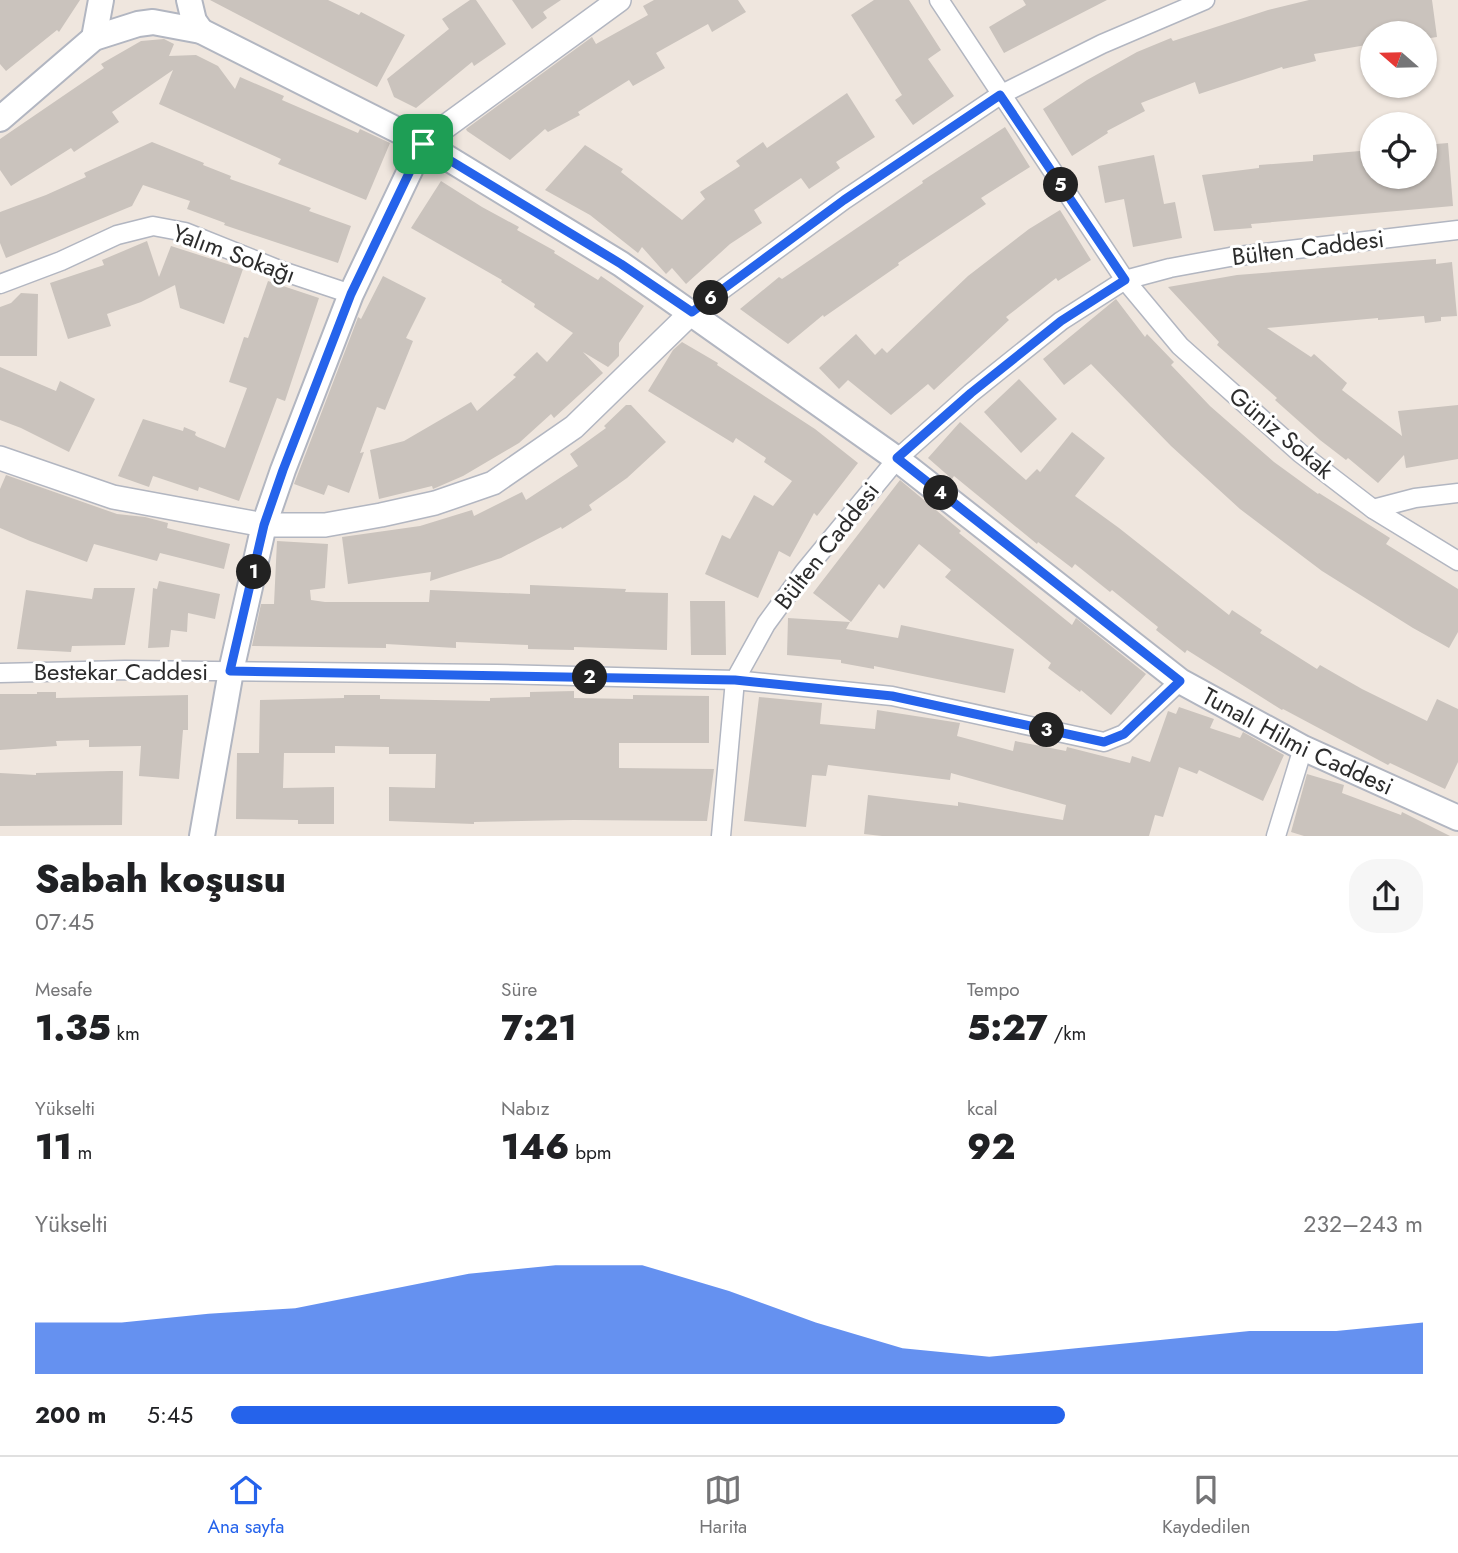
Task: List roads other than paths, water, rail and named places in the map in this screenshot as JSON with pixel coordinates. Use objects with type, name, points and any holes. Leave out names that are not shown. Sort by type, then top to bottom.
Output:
[{"type":"main road","points":[[0,119],[93,38],[102,0]]},
{"type":"main road","points":[[188,0],[194,21],[201,32]]},
{"type":"main road","name":"Tunalı Hilmi Caddesi","points":[[93,38],[153,22],[201,32],[423,144],[621,264],[692,312],[897,458],[1180,681],[1303,748],[1458,818]]},
{"type":"main road","points":[[202,835],[230,671],[264,525],[351,294],[423,144]]},
{"type":"street","points":[[423,144],[618,0]]},
{"type":"street","name":"Güniz Sokak","points":[[939,0],[1125,280],[1180,346],[1300,453],[1373,509],[1458,562]]},
{"type":"street","points":[[0,458],[113,497],[264,525],[325,525],[381,515],[435,503],[493,483],[573,426],[692,312],[844,200],[1000,95],[1101,44],[1205,0]]},
{"type":"street","name":"Yalım Sokağı","points":[[0,284],[61,261],[117,235],[153,226],[185,232],[282,271],[351,294]]},
{"type":"street","name":"Bülten Caddesi","points":[[722,835],[735,680],[766,624],[804,572],[897,458],[971,393],[1061,321],[1125,280],[1230,257],[1458,230]]},
{"type":"street","points":[[1373,509],[1415,498],[1458,493]]},
{"type":"street","name":"Bestekar Caddesi","points":[[0,673],[230,671],[735,680],[892,696],[1104,742],[1124,734],[1180,681]]},
{"type":"street","points":[[1276,835],[1303,748]]}]
